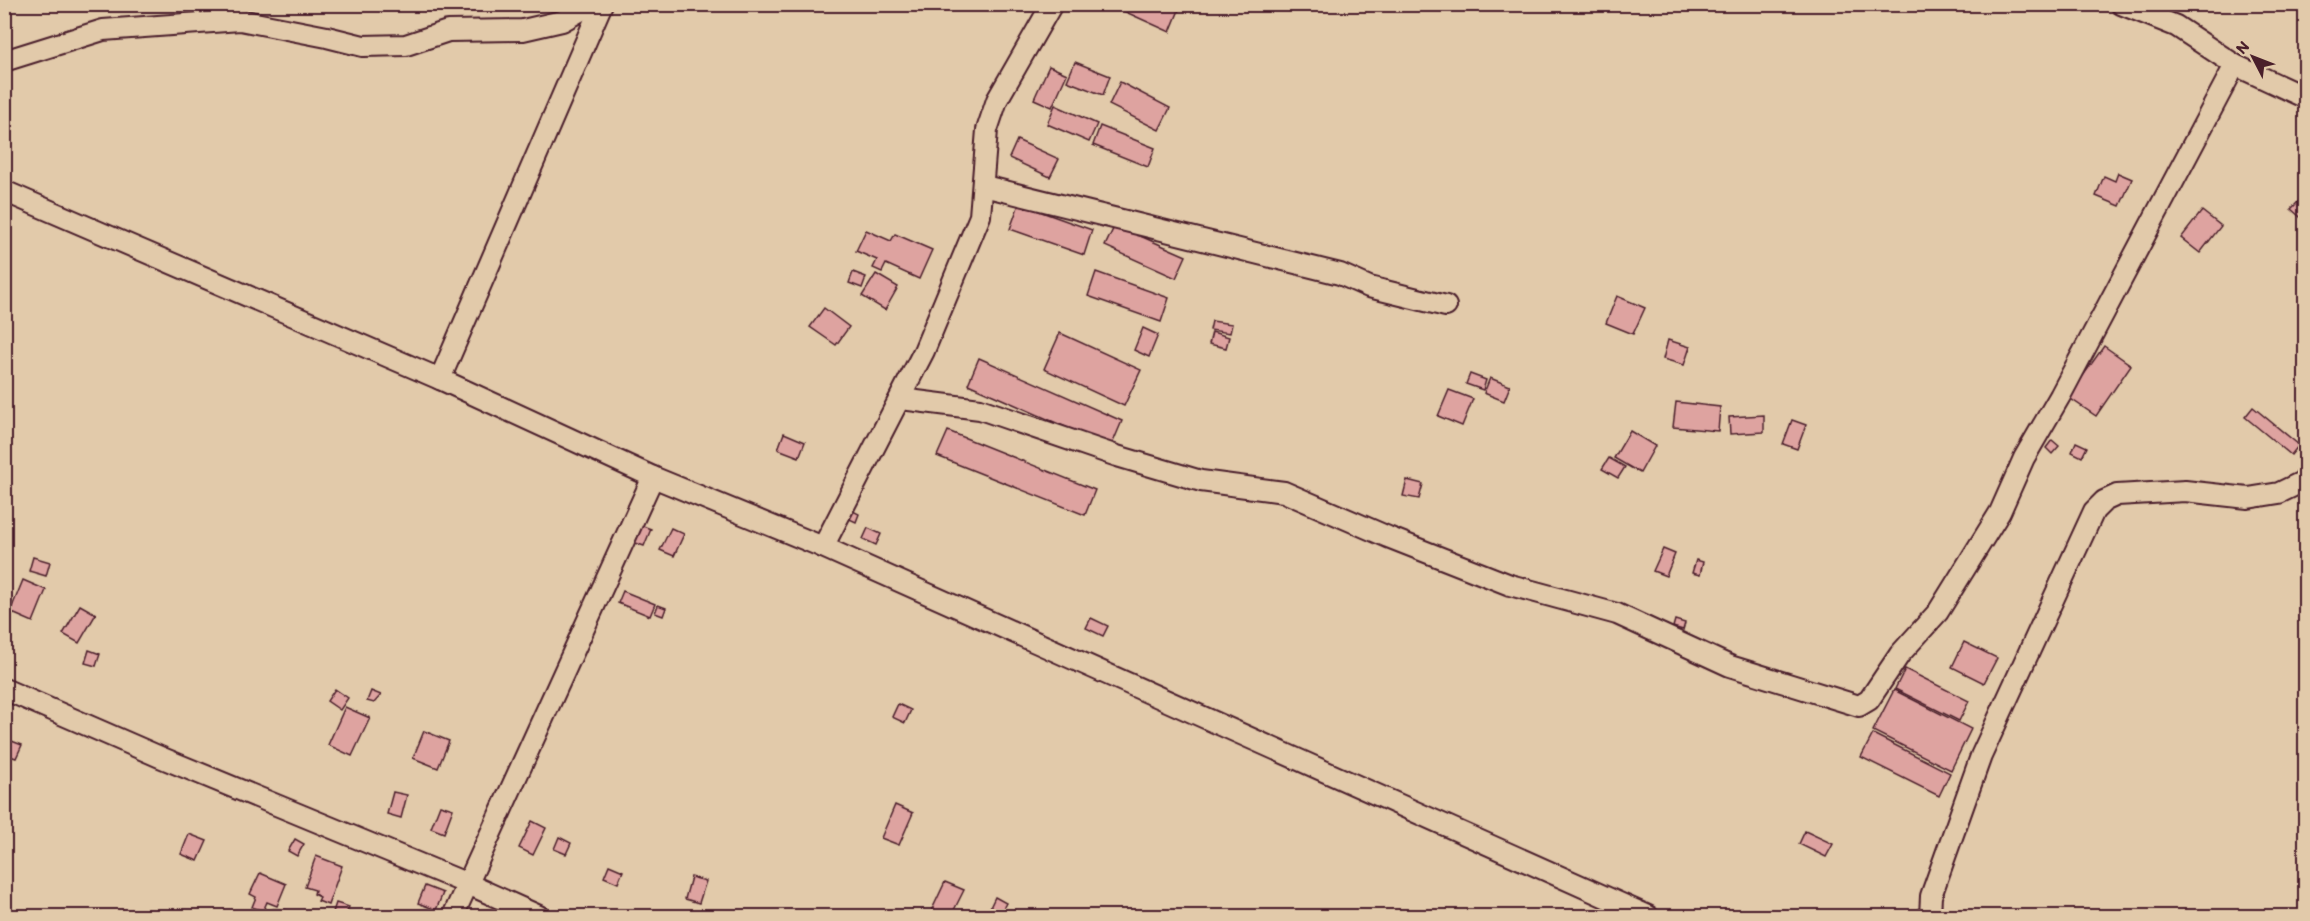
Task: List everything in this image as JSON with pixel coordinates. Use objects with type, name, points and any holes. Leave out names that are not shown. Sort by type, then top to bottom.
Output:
[{"type":"street","points":[[4,61],[103,30],[240,20],[363,46],[406,45],[448,31],[523,30],[562,21],[592,4]]},
{"type":"street","points":[[440,380],[602,4]]},
{"type":"street","points":[[823,547],[901,399],[964,258],[980,216],[987,130],[997,100],[1052,4]]},
{"type":"street","points":[[2121,4],[2176,27],[2235,65],[2306,98]]},
{"type":"street","points":[[901,399],[980,409],[1117,456],[1201,481],[1284,492],[1388,537],[1510,585],[1617,614],[1730,666],[1859,706],[1869,700],[1899,654],[1938,612],[2000,512],[2024,458],[2066,386],[2235,65]]},
{"type":"street","points":[[984,186],[1340,274],[1369,287],[1446,306]]},
{"type":"street","points":[[4,191],[440,380],[653,477],[823,547],[1648,916]]},
{"type":"street","points":[[453,916],[653,477]]},
{"type":"street","points":[[1930,916],[1931,896],[1981,756],[2094,511],[2104,501],[2117,495],[2185,491],[2248,498],[2279,493],[2306,480]]},
{"type":"street","points":[[4,688],[160,757],[468,884],[538,916]]},
{"type":"building","points":[[1108,4],[1167,4],[1179,10],[1170,32]]},
{"type":"building","points":[[1075,62],[1110,76],[1103,95],[1067,81]]},
{"type":"building","points":[[1049,66],[1067,74],[1052,107],[1034,99]]},
{"type":"building","points":[[1120,82],[1170,108],[1159,130],[1109,105]]},
{"type":"building","points":[[1055,105],[1097,124],[1089,142],[1047,124]]},
{"type":"building","points":[[1100,126],[1155,148],[1148,167],[1093,145]]},
{"type":"building","points":[[1017,140],[1059,159],[1050,177],[1009,158]]},
{"type":"building","points":[[2118,173],[2132,179],[2120,206],[2096,196],[2104,176],[2115,181]]},
{"type":"building","points":[[2306,194],[2306,222],[2291,209]]},
{"type":"building","points":[[1019,204],[1092,230],[1084,255],[1010,229]]},
{"type":"building","points":[[2202,211],[2221,226],[2200,253],[2181,238]]},
{"type":"building","points":[[1115,225],[1186,256],[1176,278],[1105,246]]},
{"type":"building","points":[[866,230],[891,241],[895,234],[932,250],[919,279],[886,264],[882,272],[873,268],[877,260],[856,251]]},
{"type":"building","points":[[853,272],[866,277],[862,288],[849,283]]},
{"type":"building","points":[[1096,272],[1169,298],[1161,322],[1088,296]]},
{"type":"building","points":[[876,274],[898,287],[885,310],[862,296]]},
{"type":"building","points":[[1617,296],[1645,308],[1633,334],[1606,323]]},
{"type":"building","points":[[824,308],[849,327],[836,345],[810,327]]},
{"type":"building","points":[[1212,321],[1232,324],[1230,333],[1210,330]]},
{"type":"building","points":[[1143,328],[1158,335],[1149,357],[1134,350]]},
{"type":"building","points":[[1212,332],[1229,337],[1226,348],[1209,344]]},
{"type":"building","points":[[1060,333],[1141,370],[1124,406],[1044,369]]},
{"type":"building","points":[[1668,340],[1690,347],[1684,365],[1663,359]]},
{"type":"building","points":[[2104,346],[2131,365],[2096,416],[2068,397]]},
{"type":"building","points":[[979,358],[1122,421],[1111,447],[968,384]]},
{"type":"building","points":[[1470,374],[1486,380],[1483,390],[1466,384]]},
{"type":"building","points":[[1490,378],[1510,386],[1504,401],[1484,393]]},
{"type":"building","points":[[1449,390],[1473,399],[1462,426],[1438,416]]},
{"type":"building","points":[[1676,402],[1720,407],[1718,431],[1673,427]]},
{"type":"building","points":[[2253,407],[2299,445],[2291,455],[2245,417]]},
{"type":"building","points":[[1764,415],[1764,432],[1730,434],[1729,417]]},
{"type":"building","points":[[1792,420],[1806,425],[1797,449],[1783,444]]},
{"type":"building","points":[[948,431],[1095,490],[1085,515],[937,456]]},
{"type":"building","points":[[1630,431],[1655,446],[1640,473],[1614,458]]},
{"type":"building","points":[[784,433],[805,442],[799,457],[778,449]]},
{"type":"building","points":[[2052,440],[2059,446],[2052,454],[2046,448]]},
{"type":"building","points":[[2076,442],[2087,447],[2082,457],[2072,452]]},
{"type":"building","points":[[1609,458],[1625,467],[1618,478],[1602,469]]},
{"type":"building","points":[[1407,480],[1423,484],[1419,499],[1403,496]]},
{"type":"building","points":[[849,509],[859,514],[856,522],[845,517]]},
{"type":"building","points":[[640,525],[651,529],[644,546],[633,542]]},
{"type":"building","points":[[671,528],[684,534],[674,556],[660,550]]},
{"type":"building","points":[[868,528],[881,534],[876,545],[863,539]]},
{"type":"building","points":[[1663,549],[1675,554],[1666,576],[1653,571]]},
{"type":"building","points":[[33,557],[50,562],[46,576],[29,571]]},
{"type":"building","points":[[1696,560],[1703,562],[1700,575],[1692,573]]},
{"type":"building","points":[[23,580],[46,590],[33,622],[10,612]]},
{"type":"building","points":[[623,591],[655,604],[650,616],[618,603]]},
{"type":"building","points":[[80,605],[96,614],[79,643],[63,634]]},
{"type":"building","points":[[658,605],[666,608],[663,616],[655,613]]},
{"type":"building","points":[[1091,618],[1108,626],[1103,636],[1086,628]]},
{"type":"building","points":[[1675,620],[1685,623],[1683,630],[1673,627]]},
{"type":"building","points":[[1964,642],[1997,658],[1984,683],[1952,667]]},
{"type":"building","points":[[89,650],[100,654],[96,666],[85,663]]},
{"type":"building","points":[[1905,669],[1969,701],[1959,721],[1895,689]]},
{"type":"building","points":[[335,689],[348,698],[340,710],[327,701]]},
{"type":"building","points":[[1894,690],[1971,729],[1951,770],[1873,731]]},
{"type":"building","points":[[371,691],[381,695],[374,703],[367,701]]},
{"type":"building","points":[[898,704],[911,710],[905,723],[892,717]]},
{"type":"building","points":[[345,707],[370,718],[352,756],[328,745]]},
{"type":"building","points":[[424,731],[449,741],[438,768],[413,758]]},
{"type":"building","points":[[1873,734],[1950,773],[1939,796],[1861,757]]},
{"type":"building","points":[[9,740],[22,745],[16,758],[4,754]]},
{"type":"building","points":[[393,792],[407,795],[401,818],[387,814]]},
{"type":"building","points":[[440,805],[453,809],[444,833],[431,828]]},
{"type":"building","points":[[895,805],[913,813],[899,845],[881,838]]},
{"type":"building","points":[[532,821],[546,828],[533,855],[519,848]]},
{"type":"building","points":[[1805,831],[1833,844],[1826,857],[1799,844]]},
{"type":"building","points":[[189,834],[207,841],[198,861],[181,854]]},
{"type":"building","points":[[559,837],[571,843],[566,854],[554,849]]},
{"type":"building","points":[[295,839],[304,844],[297,856],[288,851]]},
{"type":"building","points":[[316,856],[342,866],[328,905],[318,901],[320,897],[314,894],[315,890],[305,887]]},
{"type":"building","points":[[609,865],[623,871],[618,883],[604,877]]},
{"type":"building","points":[[260,873],[286,884],[277,906],[267,902],[263,911],[252,907],[256,897],[250,894]]},
{"type":"building","points":[[691,877],[706,881],[699,903],[685,899]]},
{"type":"building","points":[[945,882],[964,890],[951,916],[929,916]]},
{"type":"building","points":[[425,886],[443,893],[436,910],[418,903]]},
{"type":"building","points":[[995,897],[1006,903],[999,916],[986,916]]},
{"type":"building","points":[[336,903],[349,907],[345,916],[333,912]]},
{"type":"building","points":[[273,909],[286,910],[281,916],[273,916],[270,915]]}]
